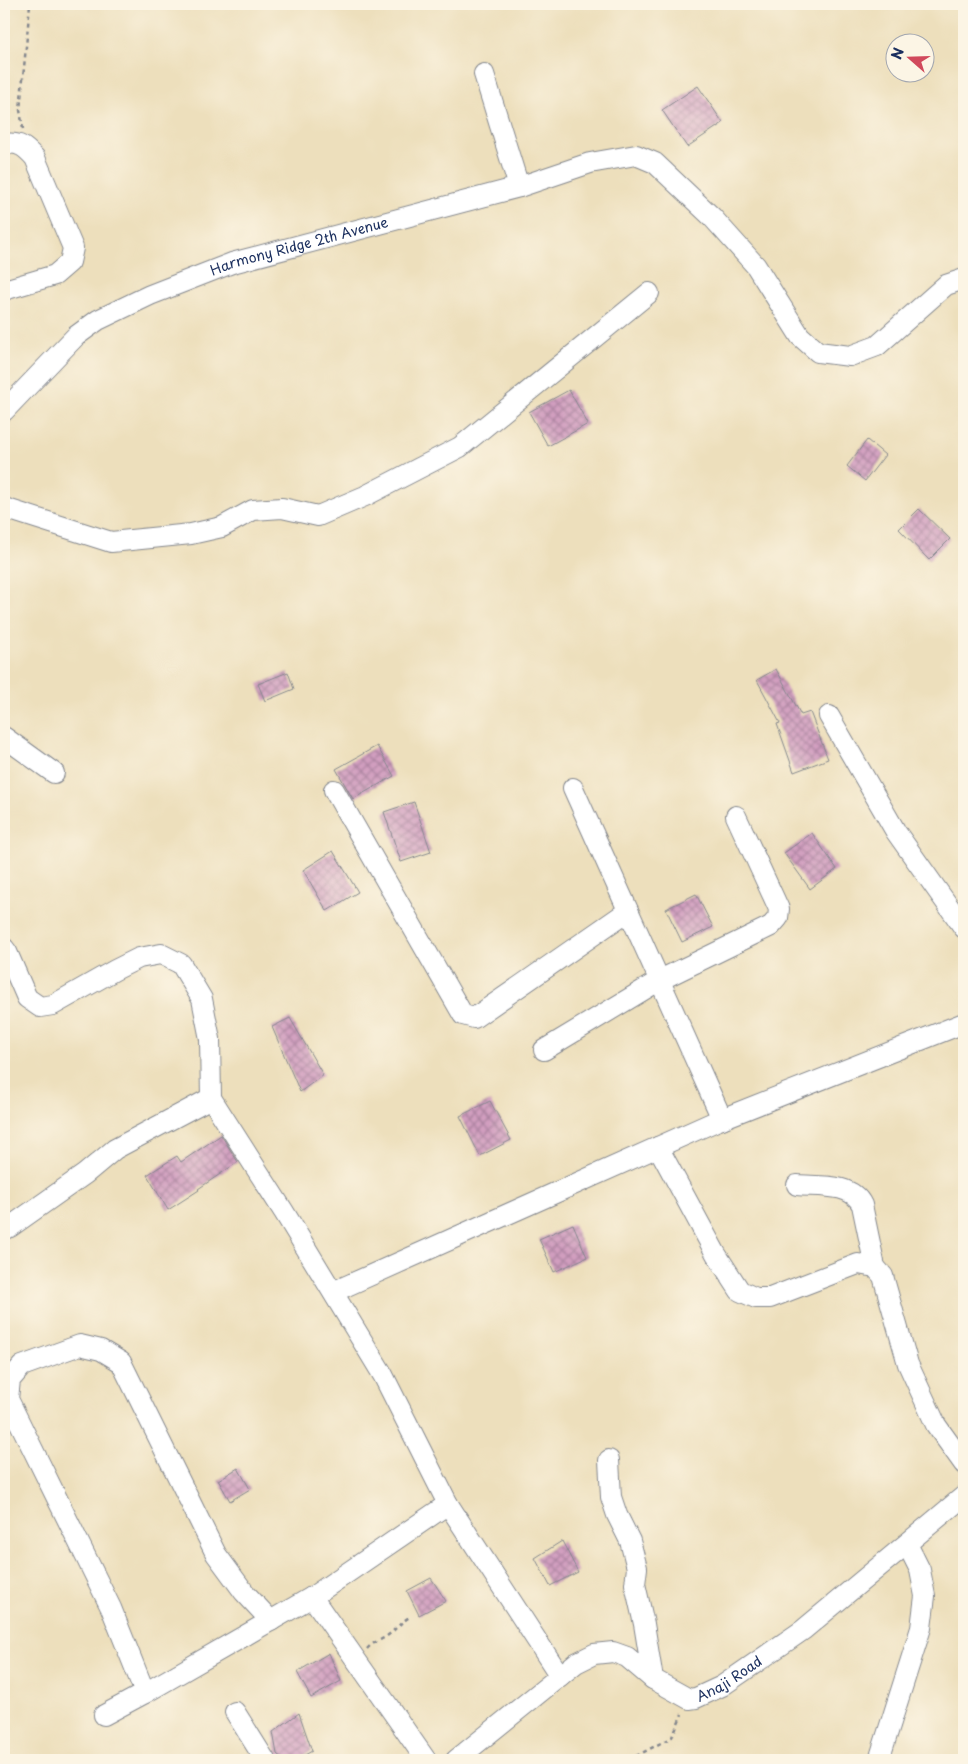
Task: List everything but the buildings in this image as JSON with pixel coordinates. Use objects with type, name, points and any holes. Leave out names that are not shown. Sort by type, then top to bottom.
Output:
[{"type":"street","points":[[484,74],[519,186]]},
{"type":"street","points":[[4,144],[14,142],[26,148],[35,158],[73,248],[70,262],[55,275],[4,290]]},
{"type":"street","name":"Harmony Ridge 2th Avenue","points":[[4,411],[76,336],[98,320],[150,295],[232,263],[519,186],[590,163],[627,156],[636,155],[655,163],[712,217],[756,266],[800,336],[818,352],[850,356],[877,346],[946,284],[964,279]]},
{"type":"street","points":[[4,508],[111,542],[147,539],[222,527],[253,510],[282,508],[318,516],[365,496],[460,447],[649,293]]},
{"type":"street","points":[[829,716],[896,832],[964,928]]},
{"type":"street","points":[[4,737],[54,773]]},
{"type":"street","points":[[573,788],[722,1119]]},
{"type":"street","points":[[334,790],[464,1015],[474,1018],[628,910]]},
{"type":"street","points":[[544,1050],[660,980],[771,926],[778,918],[779,909],[736,816]]},
{"type":"street","points":[[4,948],[27,998],[40,1007],[54,1005],[114,970],[139,958],[162,954],[181,964],[202,999],[210,1039],[211,1098],[383,1375],[448,1504],[560,1676]]},
{"type":"street","points":[[333,1292],[722,1119],[964,1024]]},
{"type":"street","points":[[4,1229],[10,1227],[86,1174],[115,1149],[211,1098]]},
{"type":"street","points":[[658,1147],[716,1254],[740,1291],[756,1298],[770,1298],[858,1264],[874,1268],[883,1276],[908,1364],[936,1426],[964,1464]]},
{"type":"street","points":[[797,1185],[845,1189],[860,1199],[874,1268]]},
{"type":"street","points":[[145,1694],[111,1608],[8,1399],[10,1380],[22,1366],[80,1345],[101,1350],[121,1362],[216,1554],[244,1592],[271,1621]]},
{"type":"street","points":[[609,1460],[611,1497],[617,1515],[630,1541],[637,1568],[635,1584],[644,1624],[652,1679]]},
{"type":"street","name":"Anaji Road","points":[[456,1760],[576,1663],[594,1654],[613,1652],[627,1657],[652,1679],[689,1699],[696,1698],[722,1686],[795,1635],[964,1496]]},
{"type":"street","points":[[104,1715],[145,1694],[312,1597],[448,1504]]},
{"type":"street","points":[[879,1760],[920,1628],[925,1596],[920,1570],[907,1544]]},
{"type":"street","points":[[312,1597],[426,1760]]},
{"type":"street","points":[[235,1712],[266,1760]]},
{"type":"path","points":[[26,148],[20,110],[30,4]]},
{"type":"path","points":[[356,1661],[360,1654],[370,1645],[384,1638],[410,1617]]},
{"type":"path","points":[[629,1760],[672,1737],[689,1699]]}]
